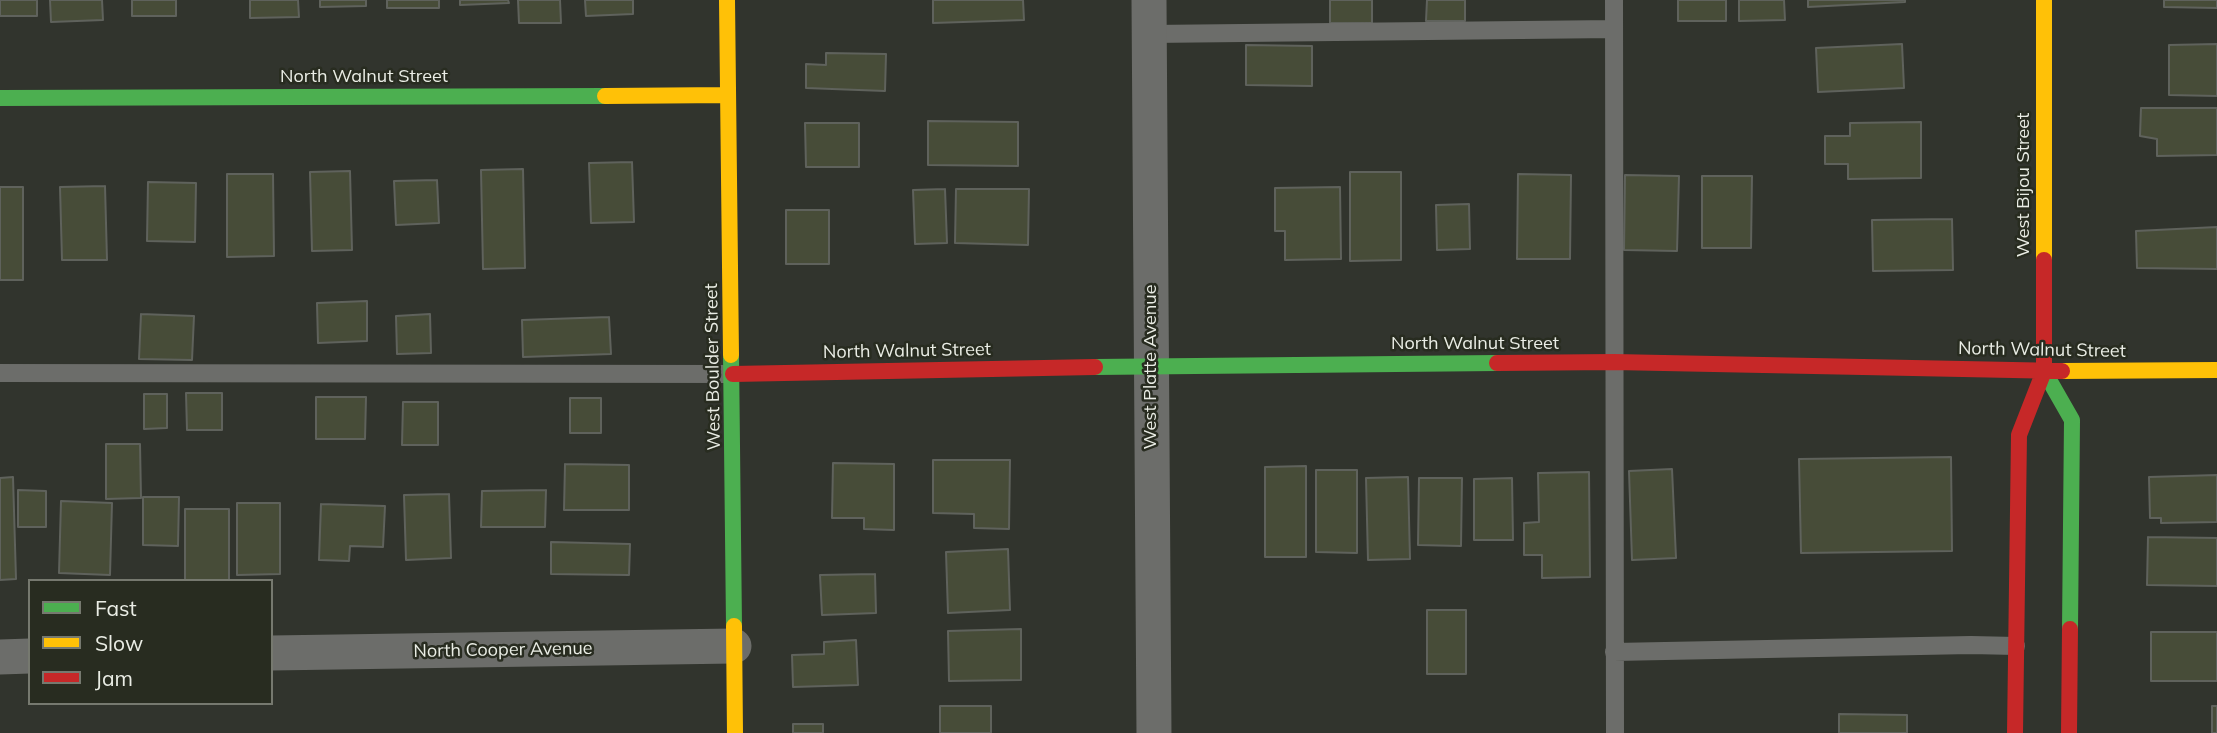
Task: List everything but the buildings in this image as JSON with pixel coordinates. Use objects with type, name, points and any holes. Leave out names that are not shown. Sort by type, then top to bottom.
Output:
[{"type":"main road","name":"West Boulder Street","points":[[727,0],[735,733]]},
{"type":"main road","name":"West Bijou Street","points":[[2015,733],[2019,435],[2044,371],[2044,0]]},
{"type":"main road","name":"North Walnut Street","points":[[0,98],[728,95]]},
{"type":"main road","name":"North Walnut Street","points":[[733,373],[1614,362],[2044,371],[2217,370]]},
{"type":"main road","name":"West Bijou Street","points":[[2044,371],[2072,420],[2068,733]]},
{"type":"street","name":"West Platte Avenue","points":[[1149,0],[1154,733]]},
{"type":"street","name":"North Cooper Avenue","points":[[273,653],[734,646]]},
{"type":"street","points":[[0,657],[28,656]]},
{"type":"lane","points":[[1614,0],[1615,733]]},
{"type":"lane","points":[[1150,34],[1614,29]]},
{"type":"lane","points":[[0,373],[733,373]]},
{"type":"lane","points":[[1614,652],[2016,646]]},
{"type":"traffic: fast","points":[[0,98],[605,96]]},
{"type":"traffic: fast","points":[[731,355],[734,626]]},
{"type":"traffic: fast","points":[[1095,367],[1497,363]]},
{"type":"traffic: fast","points":[[2044,371],[2072,420],[2070,629]]},
{"type":"traffic: slow","points":[[727,0],[731,355]]},
{"type":"traffic: slow","points":[[2044,0],[2044,260]]},
{"type":"traffic: slow","points":[[605,96],[728,95]]},
{"type":"traffic: slow","points":[[2062,371],[2217,370]]},
{"type":"traffic: slow","points":[[734,626],[735,733]]},
{"type":"traffic: jam","points":[[2015,733],[2019,435],[2044,371],[2044,260]]},
{"type":"traffic: jam","points":[[1497,363],[1614,362],[2062,371]]},
{"type":"traffic: jam","points":[[733,374],[1095,367]]},
{"type":"traffic: jam","points":[[2069,733],[2070,629]]}]
